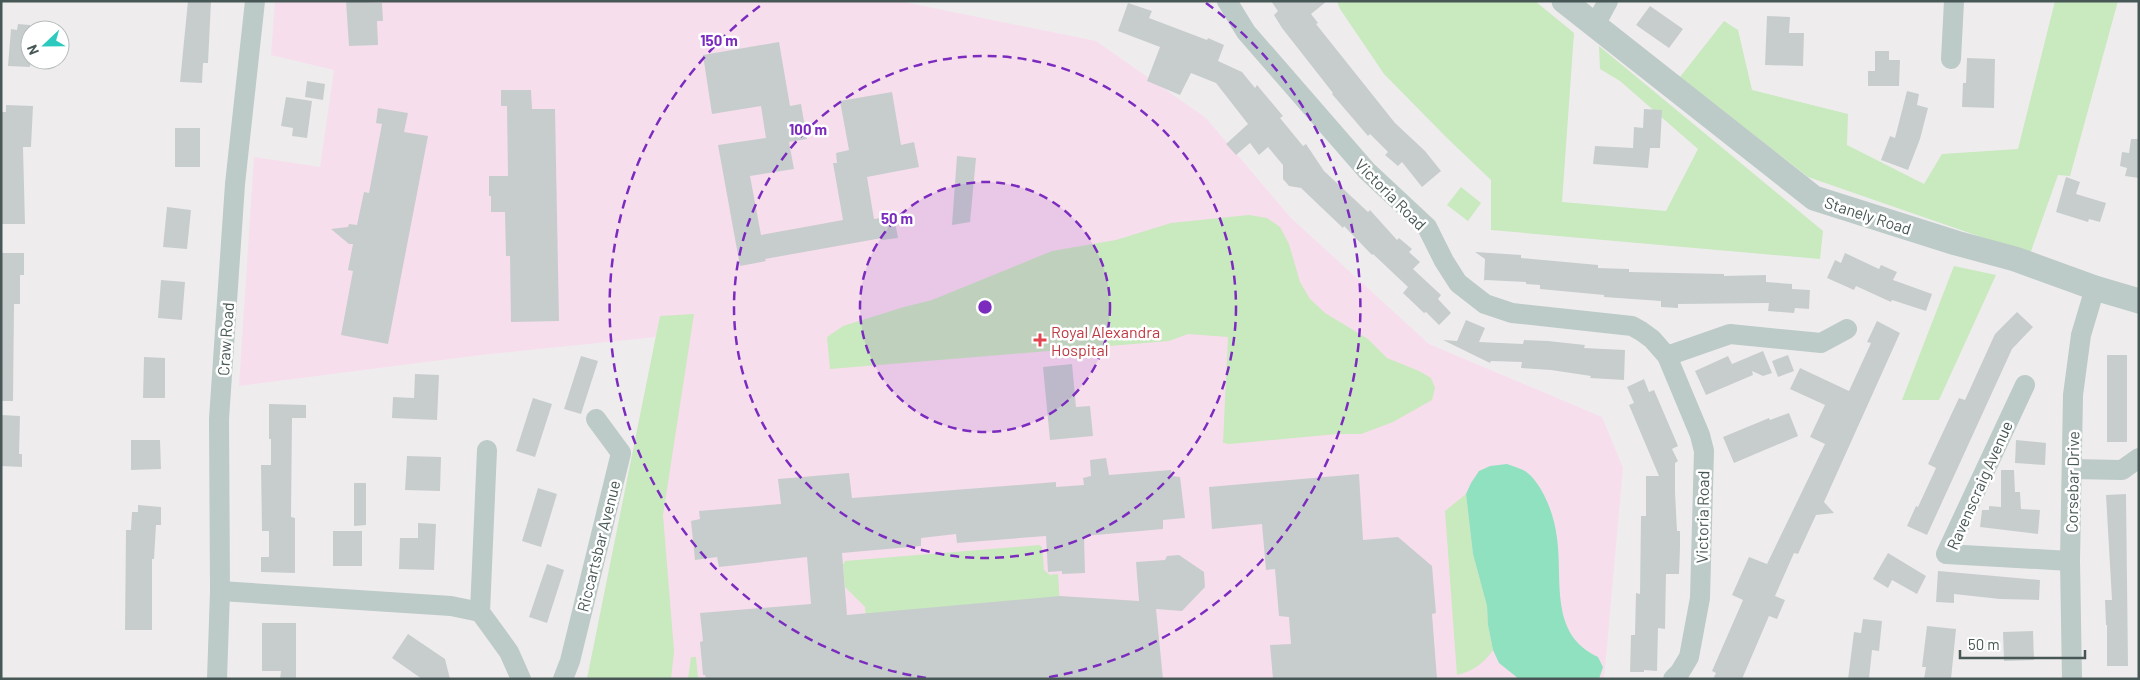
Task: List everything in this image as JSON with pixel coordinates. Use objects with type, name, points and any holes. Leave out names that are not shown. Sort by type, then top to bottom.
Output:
[{"type":"street","name":"Craw Road","points":[[217,679],[220,591],[219,419],[235,184],[256,1]]},
{"type":"street","name":"Victoria Road","points":[[1227,1],[1246,32],[1361,164],[1427,227],[1458,283],[1474,297],[1497,310],[1512,313],[1632,326],[1652,339],[1667,356],[1700,435],[1704,451],[1700,598],[1689,657],[1680,672],[1673,679]]},
{"type":"street","name":"Stanely Road","points":[[1564,1],[1814,198],[1956,243],[2015,259],[2095,288],[2139,301]]},
{"type":"street","points":[[1595,26],[1608,1]]},
{"type":"street","points":[[1951,59],[1954,1]]},
{"type":"street","name":"Corsebar Drive","points":[[2072,679],[2070,561],[2074,386],[2081,335],[2095,288]]},
{"type":"street","points":[[1667,356],[1730,334],[1821,343],[1847,329]]},
{"type":"street","name":"Ravenscraig Avenue","points":[[2025,385],[1946,554],[2070,561]]},
{"type":"street","name":"Riccartsbar Avenue","points":[[563,679],[570,660],[621,454],[596,419]]},
{"type":"street","points":[[487,450],[480,612],[509,652],[521,679]]},
{"type":"street","points":[[2072,469],[2122,470],[2139,458]]},
{"type":"street","points":[[220,591],[451,606],[480,612]]},
{"type":"shaded area","name":"Royal Alexandra Hospital","points":[[275,1],[899,1],[1096,41],[1206,118],[1291,218],[1429,344],[1602,417],[1623,468],[1604,679],[587,679],[656,337],[481,355],[239,386],[254,157],[320,167],[334,70],[271,55]]},
{"type":"shaded area","points":[[1337,1],[1535,1],[1574,33],[1562,202],[1666,211],[1698,149],[1620,81],[1600,69],[1599,46],[1823,231],[1820,259],[1491,230],[1491,180],[1384,74],[1340,9]]},
{"type":"shaded area","points":[[2055,1],[2118,1],[2070,176],[2058,175],[2030,254],[1808,177],[1680,77],[1724,21],[1738,30],[1752,90],[1848,114],[1847,145],[1924,184],[1942,154],[2018,149]]},
{"type":"shaded area","points":[[1461,187],[1481,203],[1468,221],[1447,205]]},
{"type":"shaded area","points":[[1249,215],[1267,218],[1280,227],[1289,244],[1300,282],[1310,299],[1325,313],[1368,339],[1387,358],[1431,378],[1435,388],[1432,400],[1393,422],[1361,434],[1337,434],[1230,444],[1223,443],[1228,337],[1188,334],[1169,341],[830,369],[827,337],[843,326],[932,300],[1052,251],[1116,240],[1171,223]]},
{"type":"shaded area","points":[[1954,266],[1996,275],[1939,400],[1902,400]]},
{"type":"shaded area","points":[[694,314],[663,515],[674,651],[671,679],[587,679],[660,316]]},
{"type":"shaded area","points":[[1507,464],[1528,473],[1536,482],[1549,505],[1557,538],[1561,605],[1565,621],[1572,635],[1582,647],[1598,657],[1603,667],[1599,679],[1519,679],[1499,663],[1493,650],[1488,625],[1487,606],[1473,554],[1466,494],[1479,471],[1490,466]]},
{"type":"shaded area","points":[[1466,494],[1473,554],[1487,606],[1488,625],[1493,650],[1477,666],[1457,675],[1445,511]]},
{"type":"shaded area","points":[[1039,545],[1042,547],[1044,570],[1050,575],[1058,574],[1060,606],[868,645],[865,607],[845,587],[843,565],[845,561]]},
{"type":"shaded area","points":[[691,657],[696,657],[698,679],[688,679]]},
{"type":"building","points":[[188,1],[211,1],[208,63],[203,63],[202,83],[180,82]]},
{"type":"building","points":[[346,1],[382,3],[383,21],[377,21],[378,45],[349,46]]},
{"type":"building","points":[[1271,1],[1327,1],[1311,14],[1318,23],[1316,24],[1395,123],[1425,151],[1441,171],[1422,187],[1402,162],[1398,166],[1385,155],[1388,152],[1370,134],[1368,136],[1332,94],[1282,28],[1274,15],[1278,11]]},
{"type":"building","points":[[1128,3],[1152,11],[1149,18],[1224,45],[1218,61],[1242,72],[1255,88],[1257,85],[1283,116],[1280,118],[1303,146],[1306,144],[1324,171],[1368,212],[1370,210],[1397,240],[1399,238],[1412,249],[1409,252],[1420,262],[1413,269],[1441,295],[1438,299],[1451,313],[1439,325],[1426,312],[1424,313],[1403,293],[1408,287],[1372,255],[1344,226],[1343,228],[1301,188],[1289,186],[1283,179],[1283,165],[1268,147],[1259,155],[1250,143],[1236,155],[1226,144],[1248,124],[1216,83],[1191,73],[1180,95],[1147,81],[1160,47],[1118,31]]},
{"type":"building","points":[[1650,6],[1683,29],[1669,48],[1636,25]]},
{"type":"building","points":[[1767,16],[1790,17],[1789,33],[1804,33],[1803,66],[1765,65]]},
{"type":"building","points":[[18,24],[20,24],[20,67],[8,66],[11,29],[17,30]]},
{"type":"building","points":[[779,42],[790,106],[801,104],[807,139],[789,142],[794,169],[750,176],[761,235],[843,220],[833,163],[837,163],[836,153],[849,150],[840,101],[892,92],[901,145],[914,142],[919,167],[867,177],[874,219],[894,216],[898,238],[882,240],[882,238],[765,259],[766,261],[740,266],[718,145],[766,138],[761,106],[712,114],[703,55]]},
{"type":"building","points":[[1875,51],[1889,51],[1889,60],[1900,60],[1899,86],[1868,86],[1868,71],[1875,71]]},
{"type":"building","points":[[1967,58],[1995,59],[1994,108],[1962,107],[1963,83],[1966,83]]},
{"type":"building","points":[[307,81],[325,84],[323,100],[305,97]]},
{"type":"building","points":[[501,90],[531,90],[532,109],[555,109],[559,321],[511,322],[510,256],[506,256],[505,212],[491,212],[491,196],[489,196],[489,176],[508,176],[507,106],[501,106]]},
{"type":"building","points":[[1907,91],[1919,94],[1917,105],[1928,108],[1920,139],[1908,170],[1881,160],[1890,136],[1895,138]]},
{"type":"building","points":[[286,97],[312,101],[307,138],[292,136],[293,128],[281,126]]},
{"type":"building","points":[[6,105],[33,106],[31,147],[23,147],[25,224],[1,224],[1,112],[6,112]]},
{"type":"building","points":[[378,108],[408,113],[404,132],[428,136],[388,344],[341,335],[353,271],[348,270],[353,244],[349,244],[331,229],[348,227],[349,224],[357,225],[364,192],[369,193],[382,124],[376,123]]},
{"type":"building","points":[[1644,109],[1662,110],[1660,148],[1650,148],[1648,168],[1593,164],[1595,146],[1633,148],[1634,127],[1643,128]]},
{"type":"building","points":[[175,128],[200,128],[200,167],[175,167]]},
{"type":"building","points":[[2131,139],[2139,139],[2139,178],[2125,176],[2127,168],[2120,166],[2122,152],[2129,153]]},
{"type":"building","points":[[957,156],[976,158],[970,222],[952,225]]},
{"type":"building","points":[[2066,177],[2080,182],[2076,194],[2106,203],[2100,222],[2089,219],[2088,222],[2056,212]]},
{"type":"building","points":[[167,207],[191,210],[187,249],[163,247]]},
{"type":"building","points":[[1475,252],[1521,255],[1521,258],[1598,265],[1598,268],[1629,269],[1629,272],[1724,274],[1724,276],[1766,275],[1766,282],[1792,284],[1792,289],[1810,290],[1809,309],[1795,308],[1794,313],[1768,311],[1769,303],[1678,304],[1678,308],[1661,307],[1661,301],[1604,297],[1604,295],[1540,289],[1540,285],[1526,284],[1526,282],[1484,281],[1485,259]]},
{"type":"building","points":[[1,253],[24,253],[24,275],[20,275],[20,304],[14,304],[13,401],[1,401]]},
{"type":"building","points":[[1845,253],[1879,269],[1881,265],[1897,272],[1893,280],[1932,294],[1926,311],[1892,300],[1891,302],[1856,286],[1854,290],[1827,278],[1835,260],[1841,263]]},
{"type":"building","points":[[161,280],[185,282],[182,320],[158,318]]},
{"type":"building","points":[[2017,312],[2033,327],[2012,349],[1927,535],[1907,526],[1936,468],[1928,464],[1959,398],[1965,400],[1995,334]]},
{"type":"building","points":[[1466,320],[1485,328],[1479,342],[1523,344],[1524,340],[1548,341],[1585,345],[1584,348],[1625,350],[1624,380],[1590,378],[1591,376],[1551,370],[1521,368],[1522,362],[1491,361],[1490,363],[1443,340],[1457,341]]},
{"type":"building","points":[[1877,321],[1900,333],[1824,502],[1834,513],[1816,515],[1798,554],[1794,553],[1775,596],[1785,600],[1777,619],[1769,616],[1742,679],[1713,679],[1716,673],[1712,671],[1743,600],[1732,595],[1749,557],[1767,564],[1825,444],[1810,437],[1825,405],[1790,389],[1800,368],[1849,391],[1871,343],[1867,342]]},
{"type":"building","points":[[1763,351],[1772,373],[1763,376],[1752,371],[1753,375],[1706,395],[1695,371],[1728,356],[1732,364]]},
{"type":"building","points":[[1788,355],[1794,371],[1778,377],[1772,361]]},
{"type":"building","points":[[2107,355],[2127,355],[2127,442],[2107,442]]},
{"type":"building","points":[[581,356],[598,361],[581,414],[564,409]]},
{"type":"building","points":[[144,357],[165,358],[165,398],[143,398]]},
{"type":"building","points":[[1072,364],[1076,407],[1090,406],[1093,436],[1050,440],[1043,367]]},
{"type":"building","points":[[415,374],[439,375],[437,420],[392,418],[393,397],[414,398]]},
{"type":"building","points":[[1644,379],[1649,392],[1654,390],[1678,446],[1672,449],[1678,461],[1675,463],[1675,492],[1677,531],[1680,531],[1679,574],[1666,574],[1665,629],[1658,628],[1657,671],[1630,672],[1631,635],[1635,635],[1636,593],[1640,594],[1641,516],[1646,516],[1646,476],[1659,476],[1629,405],[1634,403],[1627,387]]},
{"type":"building","points":[[533,398],[552,404],[535,457],[516,451]]},
{"type":"building","points":[[269,404],[306,405],[306,418],[292,418],[291,517],[295,518],[295,573],[261,572],[261,557],[269,557],[269,531],[262,531],[261,465],[271,465]]},
{"type":"building","points":[[1789,413],[1798,436],[1734,463],[1723,437],[1769,418],[1770,420]]},
{"type":"building","points":[[1,415],[20,416],[19,454],[22,454],[22,467],[1,466]]},
{"type":"building","points":[[131,440],[160,440],[161,469],[131,470]]},
{"type":"building","points":[[2016,440],[2046,443],[2045,465],[2015,463]]},
{"type":"building","points":[[407,456],[441,457],[440,491],[405,490]]},
{"type":"building","points":[[1106,458],[1109,475],[1171,470],[1172,476],[1180,477],[1185,518],[1163,520],[1163,529],[1084,536],[1085,573],[1062,574],[1062,571],[1048,572],[1046,536],[957,543],[956,534],[921,538],[921,546],[842,553],[847,615],[1060,596],[1139,601],[1136,562],[1165,560],[1167,556],[1179,555],[1204,572],[1205,587],[1182,611],[1156,609],[1163,679],[706,679],[705,675],[703,675],[700,642],[703,641],[700,613],[811,604],[807,557],[719,567],[717,557],[695,560],[691,521],[700,519],[699,511],[781,504],[778,479],[849,473],[852,498],[1056,482],[1056,487],[1084,485],[1083,478],[1091,476],[1090,460]]},
{"type":"building","points":[[2001,470],[2014,470],[2015,492],[2020,492],[2021,509],[2040,510],[2038,534],[1980,527],[1982,510],[1989,510],[1989,506],[2001,507]]},
{"type":"building","points":[[1359,474],[1363,540],[1398,537],[1432,566],[1436,613],[1432,614],[1437,679],[1273,679],[1270,645],[1291,644],[1289,617],[1279,616],[1275,569],[1266,570],[1262,524],[1212,529],[1209,487]]},
{"type":"building","points":[[354,483],[366,483],[366,525],[354,526]]},
{"type":"building","points":[[538,488],[557,494],[541,547],[522,541]]},
{"type":"building","points":[[2126,494],[2128,666],[2107,666],[2105,600],[2112,600],[2106,495]]},
{"type":"building","points":[[138,505],[161,507],[161,525],[156,525],[154,559],[152,559],[152,630],[125,630],[126,530],[131,530],[132,512],[138,512]]},
{"type":"building","points":[[418,523],[436,524],[434,570],[399,569],[400,538],[418,538]]},
{"type":"building","points":[[333,531],[362,531],[362,566],[333,566]]},
{"type":"building","points":[[1888,553],[1926,576],[1917,594],[1892,580],[1888,588],[1873,579]]},
{"type":"building","points":[[547,564],[564,570],[547,623],[529,617]]},
{"type":"building","points":[[1938,571],[2040,580],[2039,600],[2000,599],[1954,594],[1954,603],[1936,602]]},
{"type":"building","points":[[1863,619],[1882,621],[1879,651],[1872,650],[1869,679],[1848,679],[1854,632],[1861,633]]},
{"type":"building","points":[[262,623],[296,623],[296,679],[280,679],[281,671],[262,671]]},
{"type":"building","points":[[1927,626],[1956,629],[1951,679],[1924,679],[1926,667],[1922,667]]},
{"type":"building","points":[[2033,631],[2034,660],[2004,661],[2003,632]]},
{"type":"building","points":[[408,634],[445,659],[450,679],[422,679],[392,658]]},
{"type":"place","name":"Royal Alexandra Hospital","points":[[1040,340]]}]
